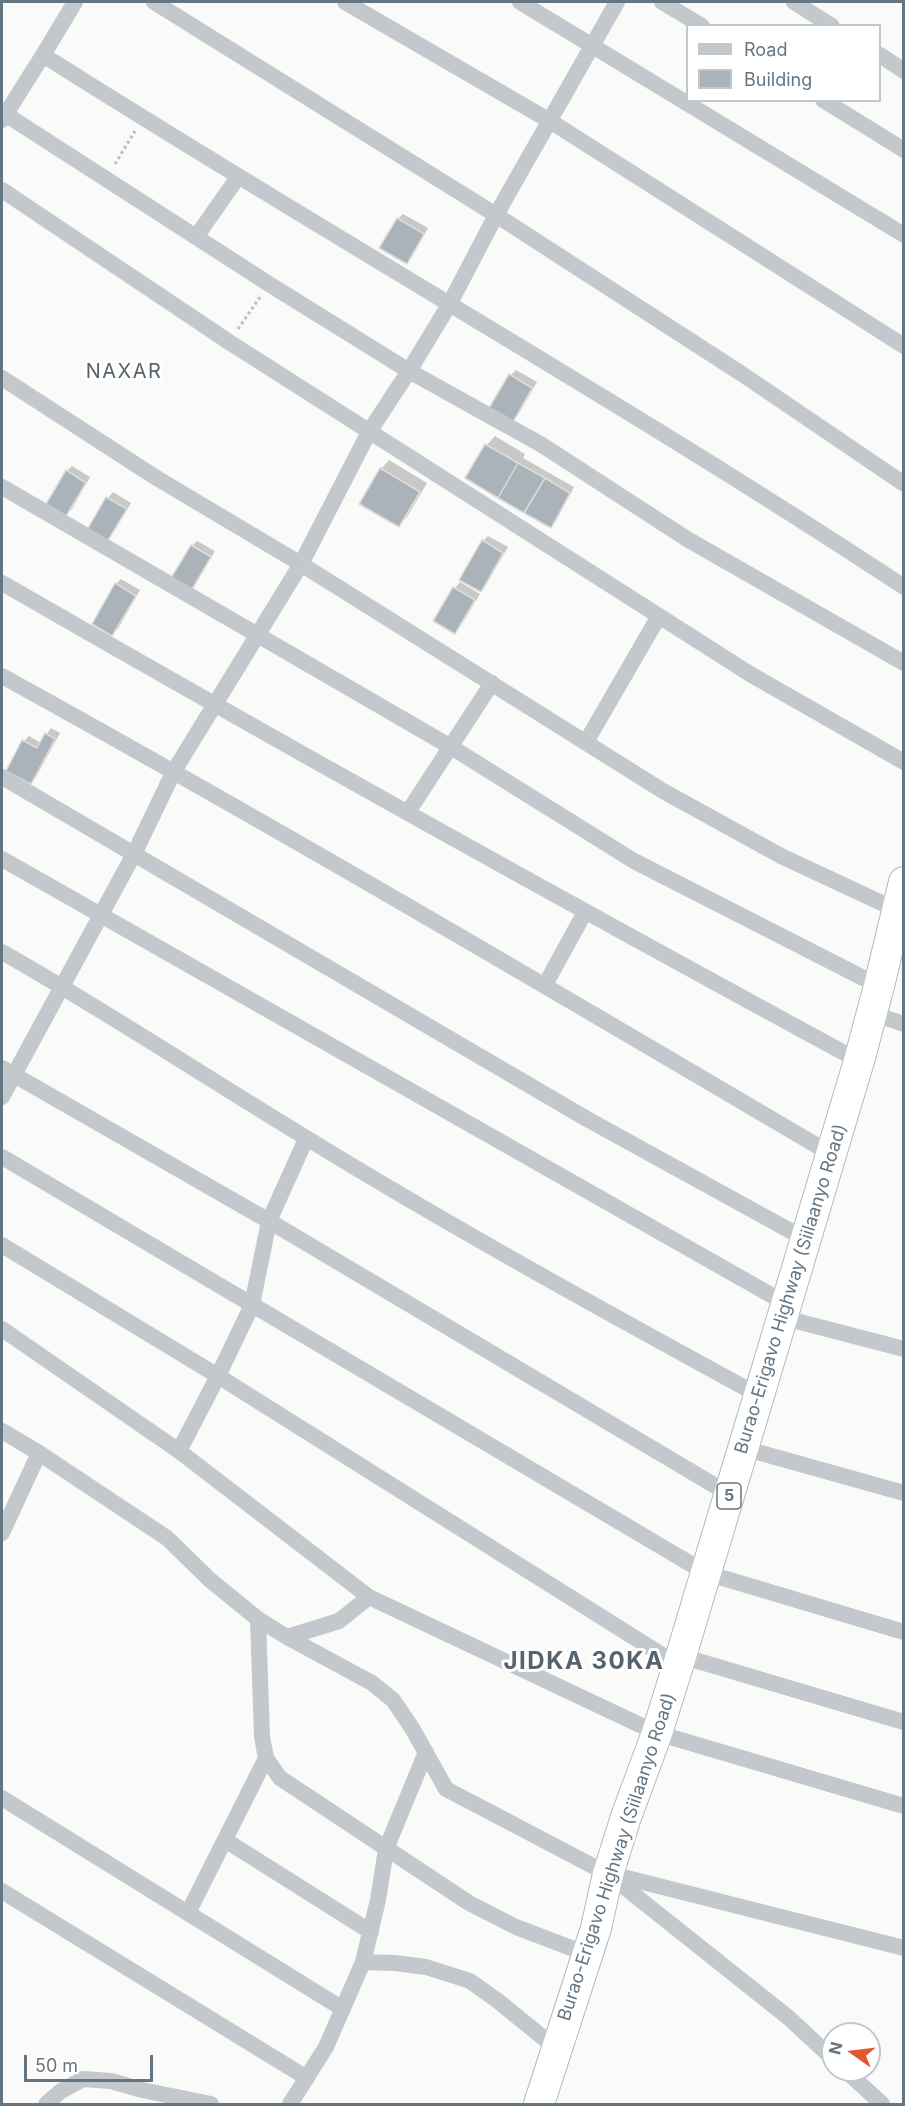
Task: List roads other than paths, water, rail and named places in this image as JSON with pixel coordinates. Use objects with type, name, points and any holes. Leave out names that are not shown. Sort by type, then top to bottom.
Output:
[{"type":"highway","name":"Burao-Erigavo Highway (Siilaanyo Road)","points":[[538,2104],[587,1954],[626,1817],[657,1733],[706,1573],[859,1061],[901,902]]},
{"type":"street","points":[[75,2],[44,56],[3,115],[409,371],[542,445],[687,538],[903,663]]},
{"type":"street","points":[[154,2],[496,215],[742,374],[903,484]]},
{"type":"street","points":[[345,2],[550,121],[903,346]]},
{"type":"street","points":[[519,2],[903,235]]},
{"type":"street","points":[[2,1097],[7,1071],[61,986],[134,854],[174,771],[301,564],[369,432],[449,304],[496,215],[617,2]]},
{"type":"street","points":[[662,2],[699,24]]},
{"type":"street","points":[[794,2],[829,24]]},
{"type":"street","points":[[44,56],[237,177],[781,506],[903,587]]},
{"type":"street","points":[[881,56],[903,71]]},
{"type":"street","points":[[826,102],[903,150]]},
{"type":"street","points":[[196,237],[237,177]]},
{"type":"street","points":[[2,190],[229,342],[750,674],[903,762]]},
{"type":"street","points":[[2,378],[155,477],[301,564],[663,791],[781,856],[901,902]]},
{"type":"street","points":[[2,487],[451,747],[634,861],[875,999],[903,1024]]},
{"type":"street","points":[[2,583],[351,782],[859,1061]]},
{"type":"street","points":[[586,742],[659,616]]},
{"type":"street","points":[[2,676],[174,771],[545,985],[831,1154]]},
{"type":"street","points":[[408,812],[492,683]]},
{"type":"street","points":[[2,777],[587,1119],[805,1239]]},
{"type":"street","points":[[2,859],[783,1310],[903,1349]]},
{"type":"street","points":[[545,985],[585,912]]},
{"type":"street","points":[[2,952],[306,1138],[578,1297],[758,1395]]},
{"type":"street","points":[[7,1071],[269,1221],[729,1494]]},
{"type":"street","points":[[179,1452],[252,1305],[269,1221],[306,1138]]},
{"type":"street","points":[[2,1157],[706,1573],[903,1632]]},
{"type":"street","points":[[2,1245],[679,1661],[903,1722]]},
{"type":"street","points":[[2,1329],[179,1452],[369,1597],[657,1733],[903,1806]]},
{"type":"street","points":[[2,1431],[166,1538],[210,1580],[258,1619],[372,1683],[393,1700],[446,1789],[608,1874],[789,2018],[821,2048]]},
{"type":"street","points":[[743,1448],[903,1493]]},
{"type":"street","points":[[2,1533],[39,1453]]},
{"type":"street","points":[[287,1637],[339,1621],[369,1597]]},
{"type":"street","points":[[258,1619],[262,1737],[266,1758],[280,1778],[469,1904],[516,1927],[587,1954]]},
{"type":"street","points":[[290,2104],[326,2047],[363,1962],[378,1900],[386,1849],[426,1752]]},
{"type":"street","points":[[188,1913],[266,1758]]},
{"type":"street","points":[[2,1798],[343,2009]]},
{"type":"street","points":[[225,1840],[370,1932]]},
{"type":"street","points":[[608,1874],[903,1948]]},
{"type":"street","points":[[2,1891],[307,2078]]},
{"type":"street","points":[[363,1962],[426,1967],[470,1981],[556,2049]]},
{"type":"street","points":[[46,2104],[61,2091],[83,2079],[111,2080],[142,2097],[206,2104]]},
{"type":"street","points":[[858,2082],[882,2104]]},
{"type":"district","name":"NAXAR","points":[[124,372]]},
{"type":"district","name":"JIDKA 30KA","points":[[584,1662]]}]
